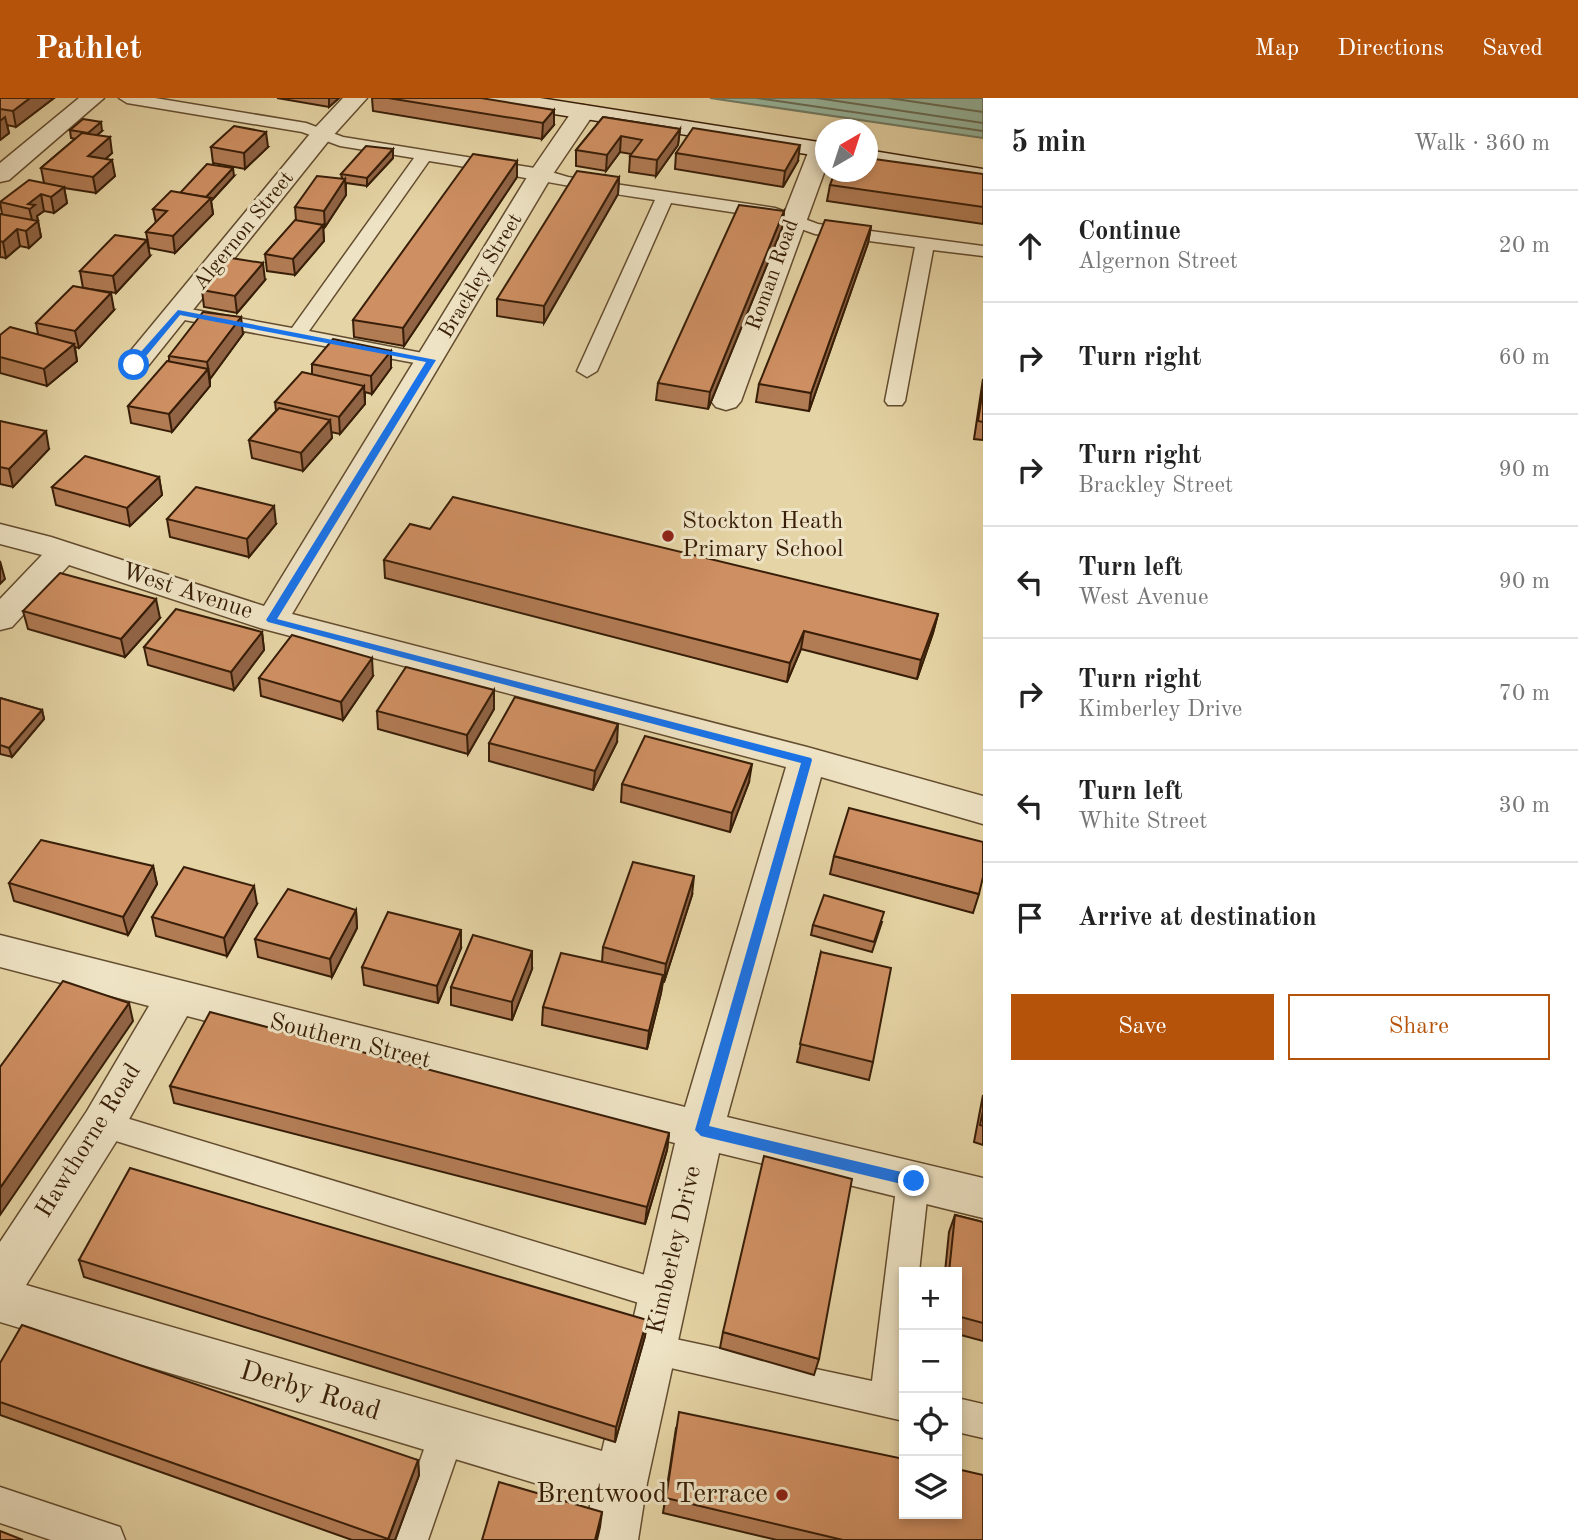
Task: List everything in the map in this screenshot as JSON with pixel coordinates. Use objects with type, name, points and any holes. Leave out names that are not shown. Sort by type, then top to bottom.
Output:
[{"type":"street","points":[[0,175],[93,98]]},
{"type":"street","name":"Algernon Street","points":[[134,365],[323,134],[356,98]]},
{"type":"street","points":[[497,98],[815,149]]},
{"type":"street","name":"Brackley Street","points":[[271,620],[432,360],[541,174],[583,112]]},
{"type":"street","points":[[878,159],[983,176]]},
{"type":"street","name":"Roman Road","points":[[726,401],[793,220],[815,169]]},
{"type":"street","name":"West Avenue","points":[[0,534],[271,620],[807,760],[983,810]]},
{"type":"street","points":[[0,619],[63,552]]},
{"type":"street","name":"Kimberley Drive","points":[[611,1540],[621,1483],[701,1130],[807,760]]},
{"type":"street","name":"Southern Street","points":[[0,951],[175,998],[983,1198]]},
{"type":"street","name":"Hawthorne Road","points":[[0,1283],[103,1124],[175,998]]},
{"type":"street","name":"Derby Road","points":[[0,1300],[621,1483]]},
{"type":"lane","points":[[127,98],[306,128],[340,141],[541,174],[566,181],[775,213],[815,229],[983,251]]},
{"type":"lane","points":[[298,333],[425,155]]},
{"type":"lane","points":[[587,371],[665,196]]},
{"type":"lane","points":[[895,401],[925,244]]},
{"type":"lane","points":[[178,313],[298,333],[432,360]]},
{"type":"lane","points":[[103,1124],[665,1296]]},
{"type":"lane","points":[[652,1350],[896,1402],[914,1181]]},
{"type":"lane","points":[[962,1416],[983,1421]]},
{"type":"lane","points":[[410,1540],[447,1433]]},
{"type":"lane","points":[[0,1505],[107,1540]]},
{"type":"water","points":[[710,98],[983,98],[983,138],[878,123],[878,119],[853,119]]},
{"type":"building","points":[[0,98],[30,98],[13,111],[0,109]]},
{"type":"building","points":[[388,98],[481,98],[554,110],[543,123]]},
{"type":"building","points":[[603,117],[680,129],[657,160],[630,156],[642,140],[621,136],[607,155],[576,150]]},
{"type":"building","points":[[83,119],[101,122],[88,133],[70,130]]},
{"type":"building","points":[[234,126],[266,132],[244,153],[211,147]]},
{"type":"building","points":[[693,128],[800,145],[785,171],[676,153]]},
{"type":"building","points":[[82,133],[110,137],[88,156],[112,160],[93,177],[41,168]]},
{"type":"building","points":[[366,146],[393,149],[367,178],[341,174]]},
{"type":"building","points":[[473,154],[517,161],[403,328],[353,320]]},
{"type":"building","points":[[878,160],[983,174],[983,207],[830,185],[831,182],[878,182]]},
{"type":"building","points":[[207,164],[233,168],[206,197],[180,193]]},
{"type":"building","points":[[577,171],[619,177],[544,306],[497,299]]},
{"type":"building","points":[[317,176],[345,179],[324,211],[295,207]]},
{"type":"building","points":[[29,180],[64,187],[51,197],[41,194],[28,204],[35,205],[30,209],[0,202]]},
{"type":"building","points":[[171,191],[211,198],[173,236],[146,232],[167,211],[153,209]]},
{"type":"building","points":[[739,205],[784,211],[710,392],[658,383]]},
{"type":"building","points":[[0,214],[38,221],[26,231],[17,229],[3,242],[0,241]]},
{"type":"building","points":[[295,220],[323,225],[293,259],[265,254]]},
{"type":"building","points":[[825,220],[871,226],[811,393],[759,384]]},
{"type":"building","points":[[115,235],[147,240],[113,276],[80,271]]},
{"type":"building","points":[[231,258],[263,263],[235,296],[202,290]]},
{"type":"building","points":[[73,286],[111,293],[75,331],[36,323]]},
{"type":"building","points":[[203,312],[241,317],[207,362],[169,356]]},
{"type":"building","points":[[10,327],[74,344],[44,369],[0,357],[0,335]]},
{"type":"building","points":[[333,339],[391,351],[371,376],[312,364]]},
{"type":"building","points":[[167,361],[208,369],[169,414],[128,406]]},
{"type":"building","points":[[302,372],[364,386],[339,417],[275,402]]},
{"type":"building","points":[[983,389],[983,422],[978,421]]},
{"type":"building","points":[[279,408],[330,420],[301,453],[249,440]]},
{"type":"building","points":[[0,421],[46,431],[9,469],[0,467]]},
{"type":"building","points":[[85,456],[159,477],[127,508],[52,487]]},
{"type":"building","points":[[196,487],[274,506],[247,539],[167,519]]},
{"type":"building","points":[[453,497],[938,614],[921,660],[804,631],[790,663],[384,560],[410,524],[430,529]]},
{"type":"building","points":[[60,573],[156,599],[121,639],[23,611]]},
{"type":"building","points":[[176,609],[262,632],[231,672],[144,647]]},
{"type":"building","points":[[292,635],[372,658],[341,702],[259,678]]},
{"type":"building","points":[[406,667],[494,690],[467,735],[377,711]]},
{"type":"building","points":[[515,697],[618,724],[595,771],[489,743]]},
{"type":"building","points":[[0,698],[42,710],[9,748],[0,745]]},
{"type":"building","points":[[645,736],[752,764],[732,813],[622,784]]},
{"type":"building","points":[[849,808],[983,842],[983,877],[979,894],[834,856]]},
{"type":"building","points":[[41,840],[153,866],[123,917],[9,883]]},
{"type":"building","points":[[633,862],[694,876],[666,964],[603,947]]},
{"type":"building","points":[[184,867],[254,886],[224,938],[152,917]]},
{"type":"building","points":[[288,889],[356,910],[330,959],[255,939]]},
{"type":"building","points":[[824,895],[884,912],[874,942],[813,925]]},
{"type":"building","points":[[388,912],[461,930],[437,986],[362,967]]},
{"type":"building","points":[[473,935],[532,951],[512,1002],[451,987]]},
{"type":"building","points":[[821,952],[891,968],[873,1062],[800,1044]]},
{"type":"building","points":[[561,953],[663,975],[649,1031],[543,1007]]},
{"type":"building","points":[[63,981],[129,1003],[0,1188],[0,1067]]},
{"type":"building","points":[[210,1012],[669,1133],[647,1207],[170,1086]]},
{"type":"building","points":[[764,1156],[852,1179],[819,1359],[723,1332]]},
{"type":"building","points":[[130,1168],[647,1320],[616,1427],[79,1260]]},
{"type":"building","points":[[955,1215],[983,1222],[983,1323],[962,1317],[962,1267],[950,1267]]},
{"type":"building","points":[[22,1325],[418,1460],[388,1539],[0,1402],[0,1363]]},
{"type":"building","points":[[679,1412],[899,1458],[899,1519],[962,1519],[962,1470],[983,1475],[983,1540],[843,1540],[666,1498]]},
{"type":"building","points":[[499,1482],[602,1512],[595,1540],[482,1540]]},
{"type":"building","points":[[0,1531],[23,1540],[0,1540]]},
{"type":"place","name":"Stockton Heath Primary School","points":[[668,536]]},
{"type":"place","name":"Brentwood Terrace","points":[[782,1495]]},
{"type":"route","points":[[134,365],[178,313],[298,333],[432,360],[271,620],[807,760],[701,1130],[914,1181]]}]
